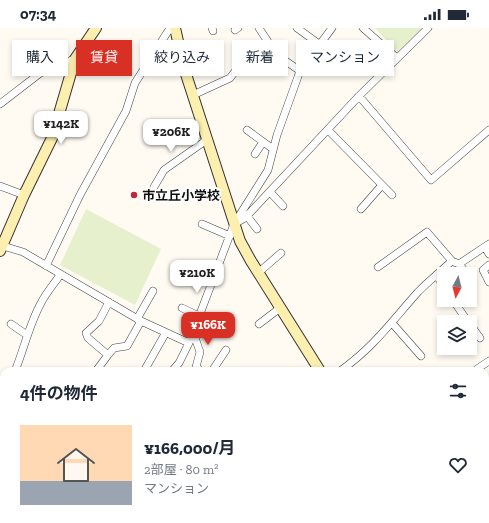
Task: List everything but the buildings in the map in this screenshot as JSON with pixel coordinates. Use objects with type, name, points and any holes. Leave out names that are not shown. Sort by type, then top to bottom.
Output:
[{"type":"street","points":[[88,40],[96,28]]},
{"type":"street","points":[[46,266],[80,195],[126,111],[135,83],[170,28]]},
{"type":"street","points":[[175,28],[197,94],[208,139],[240,241],[258,273],[317,367]]},
{"type":"street","points":[[259,28],[267,40]]},
{"type":"street","points":[[297,28],[314,40]]},
{"type":"street","points":[[322,40],[332,28]]},
{"type":"street","points":[[363,28],[397,58]]},
{"type":"street","points":[[234,224],[247,216],[359,96],[428,28]]},
{"type":"street","points":[[0,104],[39,74],[54,66],[76,59]]},
{"type":"street","points":[[76,59],[52,138],[24,195],[1,247],[23,252],[139,320],[166,334],[189,343]]},
{"type":"street","points":[[197,94],[230,78],[232,75]]},
{"type":"street","points":[[176,367],[189,343],[234,224],[268,170],[293,85],[298,76]]},
{"type":"street","points":[[359,96],[431,180],[489,130]]},
{"type":"street","points":[[247,130],[273,149]]},
{"type":"street","points":[[328,130],[392,195]]},
{"type":"street","points":[[154,187],[164,170],[208,139]]},
{"type":"street","points":[[255,154],[263,142]]},
{"type":"street","points":[[361,209],[382,185]]},
{"type":"street","points":[[0,186],[24,195]]},
{"type":"street","points":[[270,192],[283,206]]},
{"type":"street","points":[[247,216],[257,229]]},
{"type":"street","points":[[202,224],[230,236]]},
{"type":"street","points":[[378,267],[428,232],[461,267]]},
{"type":"street","points":[[346,367],[356,360],[436,275],[456,262],[487,246],[489,254]]},
{"type":"street","points":[[258,273],[281,253]]},
{"type":"street","points":[[489,265],[483,270],[489,282]]},
{"type":"street","points":[[16,367],[27,335],[41,302],[60,275]]},
{"type":"street","points":[[99,367],[114,348],[127,346],[153,291]]},
{"type":"street","points":[[108,355],[88,338],[86,333],[99,321],[109,302]]},
{"type":"street","points":[[182,308],[199,316]]},
{"type":"street","points":[[259,324],[280,308]]},
{"type":"street","points":[[392,323],[421,356]]},
{"type":"street","points":[[11,324],[27,335]]},
{"type":"street","points":[[192,332],[200,352],[196,367]]},
{"type":"street","points":[[146,367],[166,334]]},
{"type":"street","points":[[477,334],[480,338]]},
{"type":"street","points":[[215,367],[226,350]]},
{"type":"street","points":[[480,367],[489,361]]},
{"type":"green space","points":[[375,28],[422,28],[397,52],[394,49],[394,40],[386,40]]},
{"type":"green space","points":[[86,209],[161,249],[135,305],[60,265]]},
{"type":"place","name":"市立丘小学校","points":[[134,195]]}]
